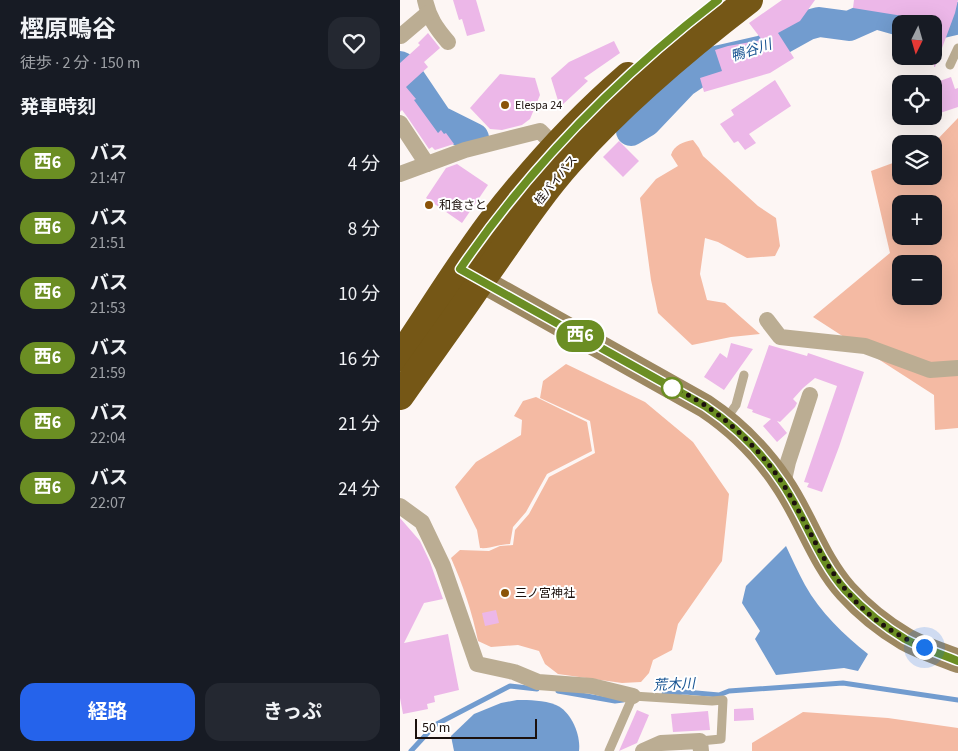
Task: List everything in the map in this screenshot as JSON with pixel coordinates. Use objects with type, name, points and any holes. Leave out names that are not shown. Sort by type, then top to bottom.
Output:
[{"type":"highway","name":"桂バイパス","points":[[400,396],[471,275],[490,225],[556,147],[619,84],[685,26],[718,0]]},
{"type":"highway","name":"桂バイパス","points":[[400,357],[471,275],[508,240],[568,162],[631,98],[696,41],[749,0]]},
{"type":"street","points":[[401,36],[426,6],[434,26],[448,42]]},
{"type":"street","points":[[400,123],[427,164]]},
{"type":"street","points":[[400,174],[465,150],[540,131],[556,147]]},
{"type":"street","points":[[471,275],[705,406],[726,420],[754,447],[783,484],[822,556],[846,590],[876,620],[907,640],[958,661]]},
{"type":"street","points":[[767,320],[780,337],[865,346],[930,370],[958,368]]},
{"type":"street","points":[[783,484],[788,462],[810,395]]},
{"type":"street","points":[[400,506],[422,522],[443,566],[477,664],[514,672],[538,682],[592,686],[633,696]]},
{"type":"street","points":[[643,751],[661,743],[701,746]]},
{"type":"lane","points":[[950,65],[958,48]]},
{"type":"lane","points":[[726,420],[736,405],[744,375]]},
{"type":"lane","points":[[609,751],[633,696],[723,700],[721,739],[701,746]]},
{"type":"shaded area","points":[[958,118],[958,428],[935,430],[934,395],[813,317],[890,253],[871,171],[892,163],[892,185],[942,185],[942,135]]},
{"type":"shaded area","points":[[693,140],[703,156],[758,206],[776,218],[780,246],[775,256],[747,258],[718,242],[705,238],[700,274],[707,300],[725,303],[760,334],[731,337],[692,345],[658,313],[651,280],[640,198],[656,179],[678,166],[671,155],[674,149],[682,143]]},
{"type":"shaded area","points":[[566,364],[645,402],[693,442],[729,494],[722,561],[678,624],[672,650],[653,660],[649,673],[641,682],[622,683],[558,674],[545,664],[539,651],[518,645],[491,647],[478,641],[467,599],[451,558],[460,550],[489,551],[500,546],[513,545],[515,530],[529,514],[549,477],[595,453],[590,421],[540,398],[543,381]]},
{"type":"shaded area","points":[[536,397],[587,422],[592,451],[547,474],[526,512],[513,527],[510,544],[480,548],[477,530],[455,487],[476,462],[521,435],[522,420],[514,416],[523,401]]},
{"type":"shaded area","points":[[803,712],[888,718],[958,728],[958,751],[752,751],[752,743]]},
{"type":"water","points":[[786,546],[805,585],[825,614],[841,631],[868,654],[858,671],[844,668],[776,675],[755,639],[760,631],[742,603],[746,586]]},
{"type":"water","points":[[517,700],[551,703],[566,712],[577,731],[579,751],[454,751],[451,736],[474,714],[501,703]]},
{"type":"building","points":[[453,0],[476,0],[485,31],[467,36],[462,19],[459,20]]},
{"type":"building","points":[[782,0],[815,0],[800,21],[778,33],[794,58],[770,73],[704,92],[700,78],[722,71],[715,50],[762,40],[749,23]]},
{"type":"building","points":[[854,0],[958,0],[942,48],[942,15],[897,15],[853,8]]},
{"type":"building","points":[[428,33],[440,48],[424,62],[428,67],[406,87],[438,133],[441,130],[444,134],[446,133],[454,144],[435,150],[432,147],[429,149],[402,110],[400,112],[400,63],[420,45],[418,43]]},
{"type":"building","points":[[614,41],[620,53],[584,78],[588,81],[560,107],[551,78],[569,62]]},
{"type":"building","name":"Elespa 24","points":[[500,74],[535,78],[540,95],[530,119],[522,125],[502,130],[490,129],[470,108]]},
{"type":"building","points":[[951,77],[955,89],[958,88],[958,107],[942,112],[942,80]]},
{"type":"building","points":[[775,80],[791,106],[749,134],[756,143],[745,150],[738,141],[734,143],[720,124],[734,115],[731,110]]},
{"type":"building","points":[[619,141],[639,161],[623,177],[603,157]]},
{"type":"building","points":[[457,164],[488,185],[462,223],[426,198],[446,168]]},
{"type":"building","points":[[731,343],[753,349],[724,390],[704,377],[720,353],[727,358]]},
{"type":"building","points":[[769,345],[807,356],[808,353],[864,372],[822,492],[807,487],[809,483],[804,482],[837,386],[815,378],[803,388],[793,399],[797,403],[795,407],[780,422],[777,421],[787,433],[777,442],[763,426],[771,419],[752,412],[753,410],[747,408]]},
{"type":"building","points":[[400,518],[420,541],[430,562],[443,599],[424,603],[404,643],[448,634],[459,690],[434,696],[435,702],[427,704],[428,709],[403,714],[400,698]]},
{"type":"building","points":[[496,610],[499,623],[485,626],[482,613]]},
{"type":"building","points":[[753,708],[754,720],[734,721],[734,709]]},
{"type":"building","points":[[637,710],[649,715],[637,743],[619,751]]},
{"type":"building","points":[[708,711],[710,730],[673,732],[671,714]]},
{"type":"waterway","name":"鴨谷川","points":[[631,131],[646,122],[684,82],[715,61],[763,50],[808,25],[819,22],[849,26],[876,14],[892,19]]},
{"type":"waterway","name":"鴨谷川","points":[[942,23],[955,20],[958,17]]},
{"type":"waterway","name":"鴨谷川","points":[[400,66],[438,120],[474,138]]},
{"type":"waterway","name":"荒木川","points":[[664,694],[685,692],[719,695],[729,691],[843,683],[958,700]]},
{"type":"waterway","name":"荒木川","points":[[411,751],[435,725],[510,686],[537,689]]},
{"type":"waterway","name":"荒木川","points":[[558,691],[615,701],[623,700]]},
{"type":"bus line","name":"西6","points":[[718,0],[685,26],[619,84],[556,147],[490,225],[460,269],[705,406],[726,420],[754,447],[783,484],[822,556],[846,590],[876,620],[907,640],[958,661]]},
{"type":"place","name":"Elespa 24","points":[[505,105]]},
{"type":"place","name":"和食さと","points":[[429,205]]},
{"type":"place","name":"三ノ宮神社","points":[[505,593]]},
{"type":"route","points":[[672,388],[726,420],[754,447],[783,484],[822,556],[846,590],[876,620],[907,640],[924,647]]}]
